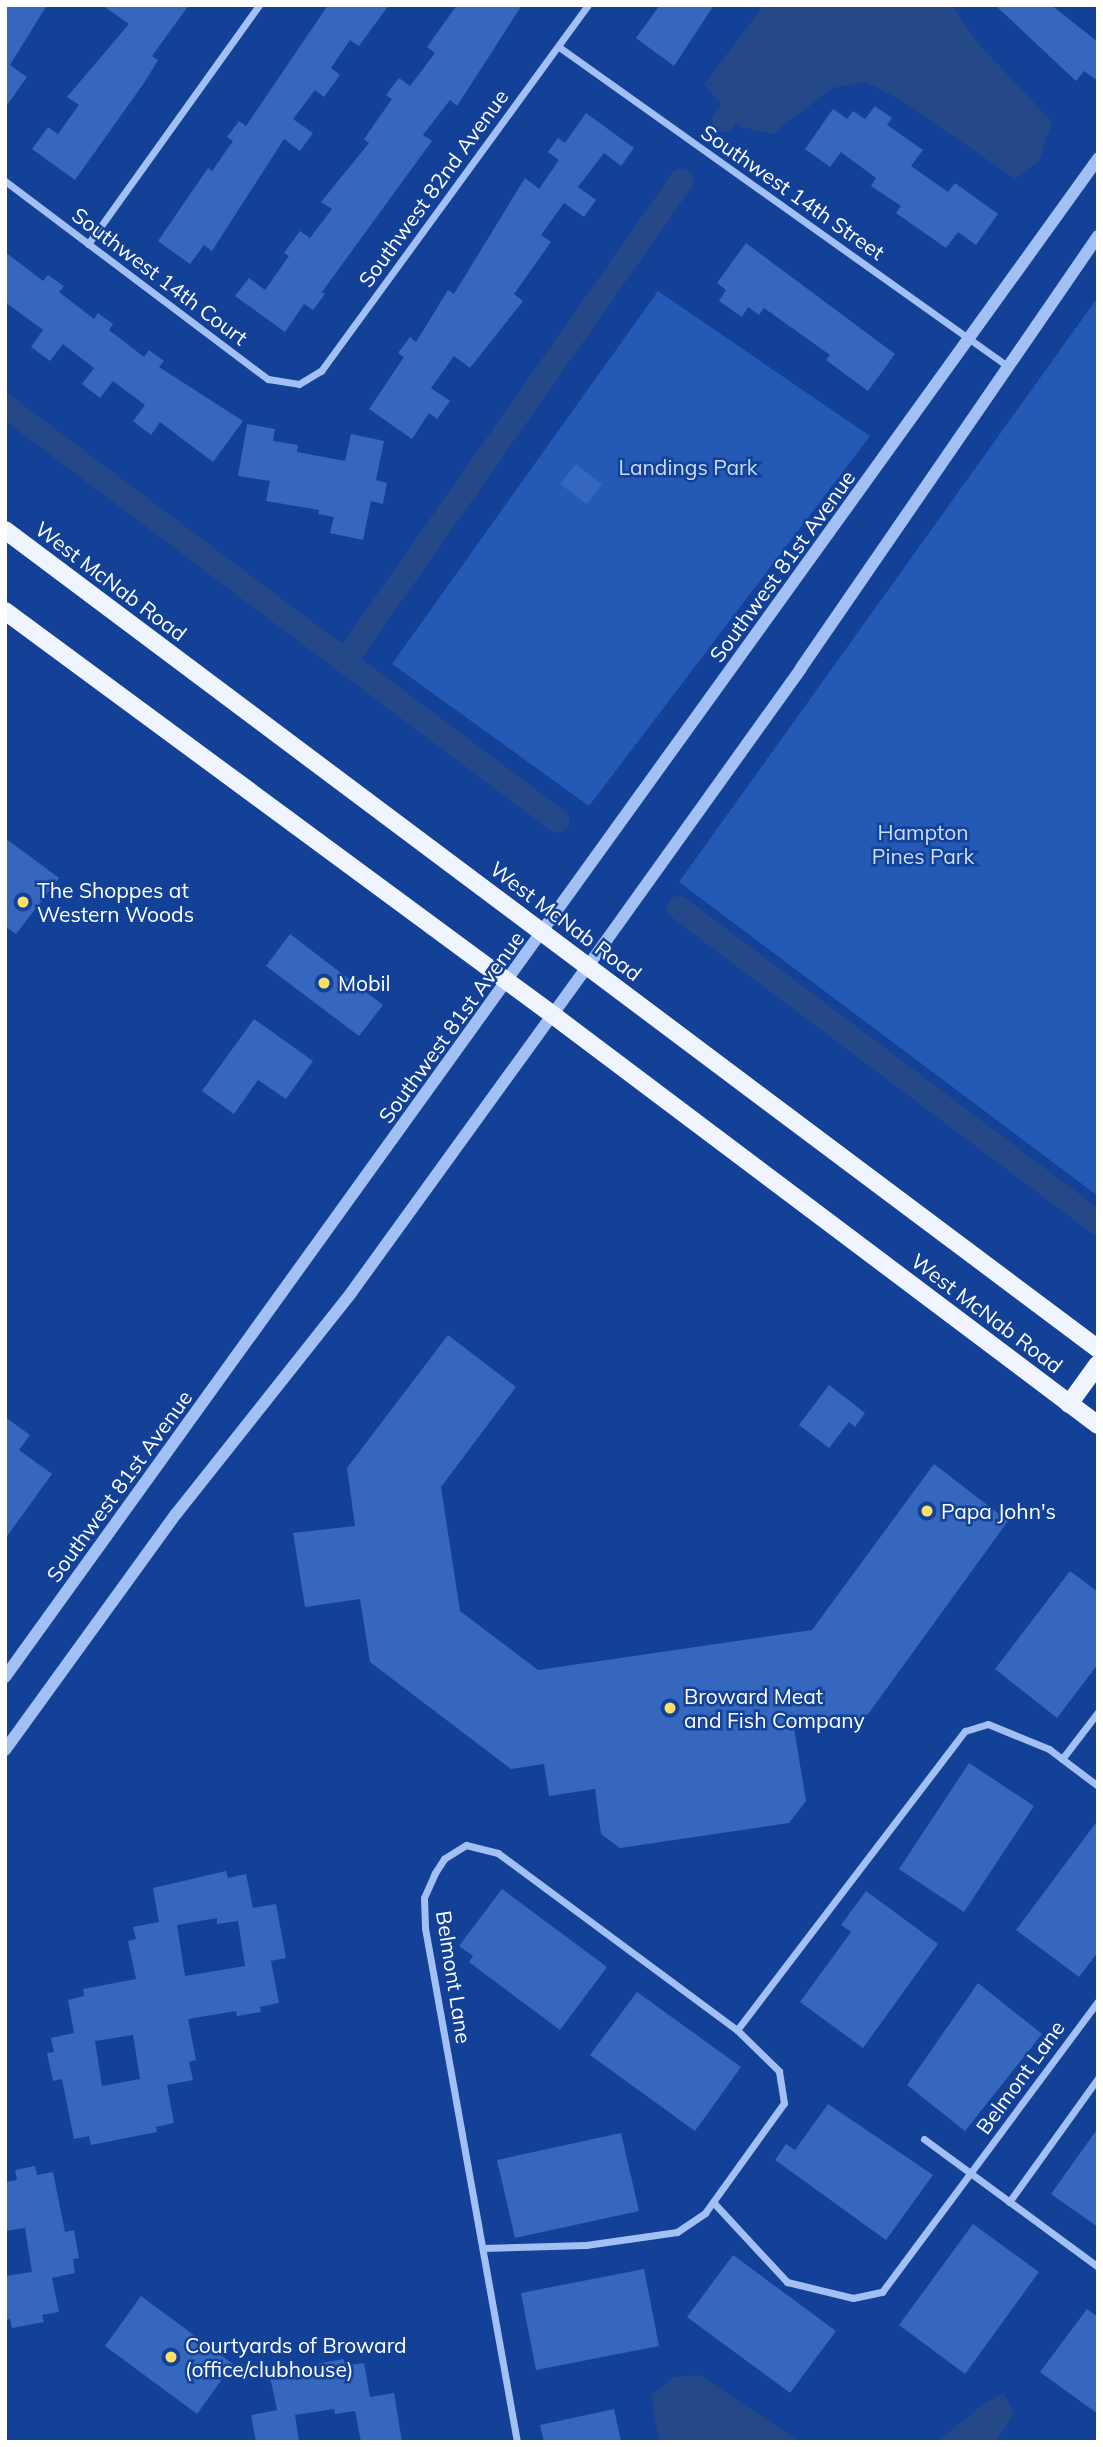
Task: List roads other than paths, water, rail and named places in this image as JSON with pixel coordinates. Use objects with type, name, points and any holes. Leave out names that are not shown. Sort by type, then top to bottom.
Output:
[{"type":"main road","name":"West McNab Road","points":[[5,530],[1098,1349]]},
{"type":"main road","name":"West McNab Road","points":[[5,611],[508,981],[1098,1425]]},
{"type":"main road","points":[[1069,1404],[1098,1364]]},
{"type":"street","points":[[88,244],[259,5]]},
{"type":"street","name":"Southwest 82nd Avenue","points":[[299,384],[321,371],[588,5]]},
{"type":"street","name":"Southwest 14th Street","points":[[559,47],[1006,365]]},
{"type":"street","name":"Southwest 81st Avenue","points":[[5,1677],[1098,159]]},
{"type":"street","name":"Southwest 14th Court","points":[[5,181],[268,379],[299,384]]},
{"type":"street","points":[[5,1750],[176,1514],[351,1293],[553,1015],[801,668],[1006,365],[1098,236]]},
{"type":"street","points":[[1062,1759],[1098,1712]]},
{"type":"street","points":[[737,2030],[965,1731],[988,1724],[1062,1759],[1098,1786]]},
{"type":"street","name":"Belmont Lane","points":[[482,2248],[586,2245],[677,2231],[705,2213],[784,2103],[779,2071],[737,2030],[498,1853],[466,1846],[444,1860],[424,1898],[425,1928],[482,2248],[517,2442]]},
{"type":"street","name":"Belmont Lane","points":[[713,2202],[787,2281],[853,2298],[882,2292],[1098,2001]]},
{"type":"street","points":[[1009,2202],[1098,2078]]},
{"type":"street","points":[[924,2139],[1098,2267]]},
{"type":"waterway","points":[[724,120],[748,86]]},
{"type":"waterway","points":[[345,661],[682,180]]},
{"type":"waterway","points":[[5,406],[558,821]]},
{"type":"waterway","points":[[679,908],[1098,1223]]},
{"type":"place","name":"The Shoppes at Western Woods","points":[[23,902]]},
{"type":"place","name":"Mobil","points":[[324,983]]},
{"type":"place","name":"Papa John's","points":[[927,1511]]},
{"type":"place","name":"Broward Meat and Fish Company","points":[[670,1708]]},
{"type":"place","name":"Courtyards of Broward (office/clubhouse)","points":[[171,2357]]},
{"type":"park label","name":"Landings Park","points":[[688,467]]},
{"type":"park label","name":"Hampton Pines Park","points":[[923,844]]}]
